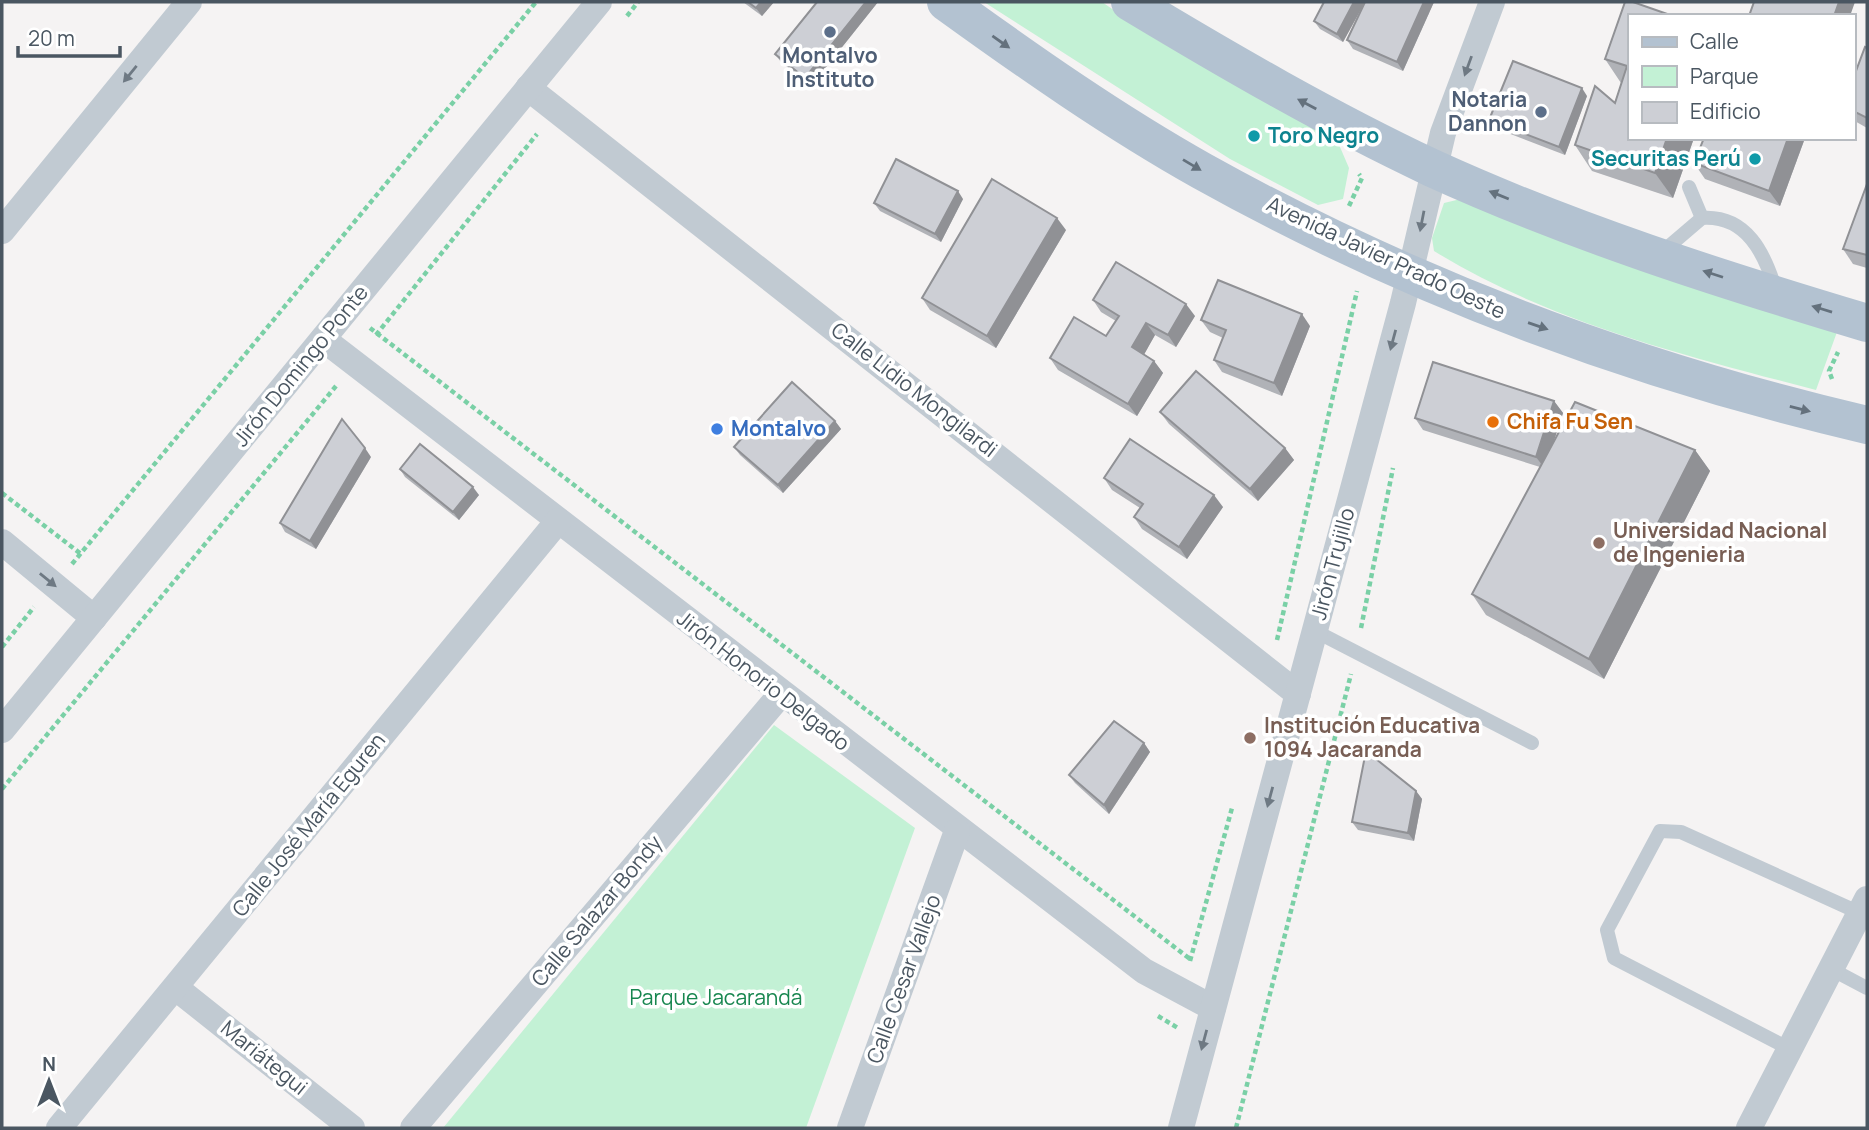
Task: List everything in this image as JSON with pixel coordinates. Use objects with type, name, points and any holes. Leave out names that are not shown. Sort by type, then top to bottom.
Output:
[{"type":"main road","name":"Avenida Javier Prado Oeste","points":[[946,2],[1092,104],[1202,171],[1410,274],[1522,321],[1641,362],[1734,392],[1867,425]]},
{"type":"main road","points":[[1130,2],[1234,64],[1434,168],[1658,256],[1867,323]]},
{"type":"street","points":[[2,231],[189,2]]},
{"type":"street","name":"Jirón Domingo Ponte","points":[[2,730],[599,2]]},
{"type":"street","name":"Jirón Trujillo","points":[[1181,1128],[1410,274],[1443,133],[1492,2]]},
{"type":"street","name":"Calle Lidio Mongilardi","points":[[528,88],[1298,694]]},
{"type":"street","name":"Jirón Honorio Delgado","points":[[323,339],[957,831],[1144,971],[1213,1008]]},
{"type":"street","name":"Calle José María Eguren","points":[[59,1128],[558,522]]},
{"type":"street","points":[[2,542],[94,618]]},
{"type":"street","name":"Calle Salazar Bondy","points":[[413,1128],[781,694]]},
{"type":"street","name":"Calle Cesar Vallejo","points":[[850,1128],[957,831]]},
{"type":"street","points":[[1749,1128],[1864,906]]},
{"type":"street","name":"Mariátegui","points":[[176,988],[352,1128]]},
{"type":"lane","points":[[1689,187],[1702,218]]},
{"type":"lane","points":[[1658,256],[1702,218],[1731,221],[1748,237],[1767,262],[1777,296]]},
{"type":"lane","points":[[1315,631],[1532,743]]},
{"type":"lane","points":[[1790,1049],[1614,958],[1608,930],[1660,831],[1669,830],[1681,832],[1864,906]]},
{"type":"lane","points":[[1831,969],[1867,988]]},
{"type":"path","points":[[2,647],[536,2]]},
{"type":"path","points":[[622,23],[638,2]]},
{"type":"path","points":[[2,789],[354,363],[556,110]]},
{"type":"path","points":[[1312,226],[1326,208],[1352,205],[1362,178],[1350,158],[1357,130]]},
{"type":"path","points":[[348,309],[1191,959],[1223,972]]},
{"type":"path","points":[[1835,387],[1829,371],[1835,355],[1841,350]]},
{"type":"path","points":[[1236,1128],[1356,652],[1394,462]]},
{"type":"path","points":[[2,493],[80,554]]},
{"type":"green space","points":[[984,2],[1102,2],[1159,41],[1337,140],[1349,168],[1343,199],[1318,205],[1230,159]]},
{"type":"green space","points":[[1465,198],[1837,332],[1816,390],[1619,334],[1524,298],[1478,276],[1434,251],[1432,238],[1444,203]]},
{"type":"green space","name":"Parque Jacarandá","points":[[774,725],[915,828],[806,1128],[443,1128]]},
{"type":"building","points":[[748,2],[761,2],[756,8]]},
{"type":"building","name":"Montalvo Instituto","points":[[817,2],[866,2],[805,78],[775,54]]},
{"type":"building","points":[[1324,2],[1354,2],[1337,34],[1314,21]]},
{"type":"building","points":[[1365,2],[1424,2],[1397,62],[1347,40]]},
{"type":"building","points":[[1625,2],[1633,2],[1667,14],[1628,14],[1628,140],[1666,140],[1655,173],[1575,145],[1595,86],[1615,103],[1627,66],[1605,59]]},
{"type":"building","points":[[1754,2],[1839,2],[1835,14],[1750,14]]},
{"type":"building","points":[[1865,47],[1867,118],[1855,112],[1855,74]]},
{"type":"building","name":"Notaria Dannon","points":[[1513,61],[1582,88],[1559,147],[1489,120]]},
{"type":"building","points":[[1703,140],[1787,140],[1769,191],[1694,163]]},
{"type":"building","points":[[896,159],[958,191],[935,234],[874,203]]},
{"type":"building","points":[[992,179],[1057,218],[987,336],[922,298]]},
{"type":"building","points":[[1867,184],[1867,255],[1843,249]]},
{"type":"building","points":[[1116,262],[1186,304],[1168,335],[1146,323],[1132,347],[1154,361],[1128,404],[1050,358],[1074,317],[1106,336],[1119,316],[1093,300]]},
{"type":"building","points":[[1218,280],[1302,314],[1274,383],[1214,360],[1226,330],[1201,320]]},
{"type":"building","name":"Chifa Fu Sen","points":[[1433,362],[1554,401],[1536,457],[1415,418]]},
{"type":"building","points":[[1196,371],[1285,448],[1250,489],[1160,412]]},
{"type":"building","points":[[792,382],[835,421],[778,485],[734,447]]},
{"type":"building","name":"Universidad Nacional de Ingenieria","points":[[1575,402],[1695,450],[1589,659],[1472,594]]},
{"type":"building","points":[[342,419],[365,448],[310,541],[280,523]]},
{"type":"building","points":[[1130,439],[1214,495],[1179,547],[1134,517],[1143,504],[1104,478]]},
{"type":"building","points":[[420,444],[473,487],[453,512],[400,469]]},
{"type":"building","points":[[1114,721],[1144,743],[1104,805],[1069,775]]},
{"type":"building","points":[[1366,751],[1416,791],[1408,833],[1352,822]]},
{"type":"place","name":"Montalvo Instituto","points":[[830,32]]},
{"type":"place","name":"Notaria Dannon","points":[[1541,112]]},
{"type":"place","name":"Toro Negro","points":[[1254,136]]},
{"type":"place","name":"Securitas Perú","points":[[1755,159]]},
{"type":"place","name":"Chifa Fu Sen","points":[[1493,422]]},
{"type":"place","name":"Montalvo","points":[[717,429]]},
{"type":"place","name":"Universidad Nacional de Ingenieria","points":[[1599,543]]},
{"type":"place","name":"Institución Educativa 1094 Jacaranda","points":[[1250,738]]}]
